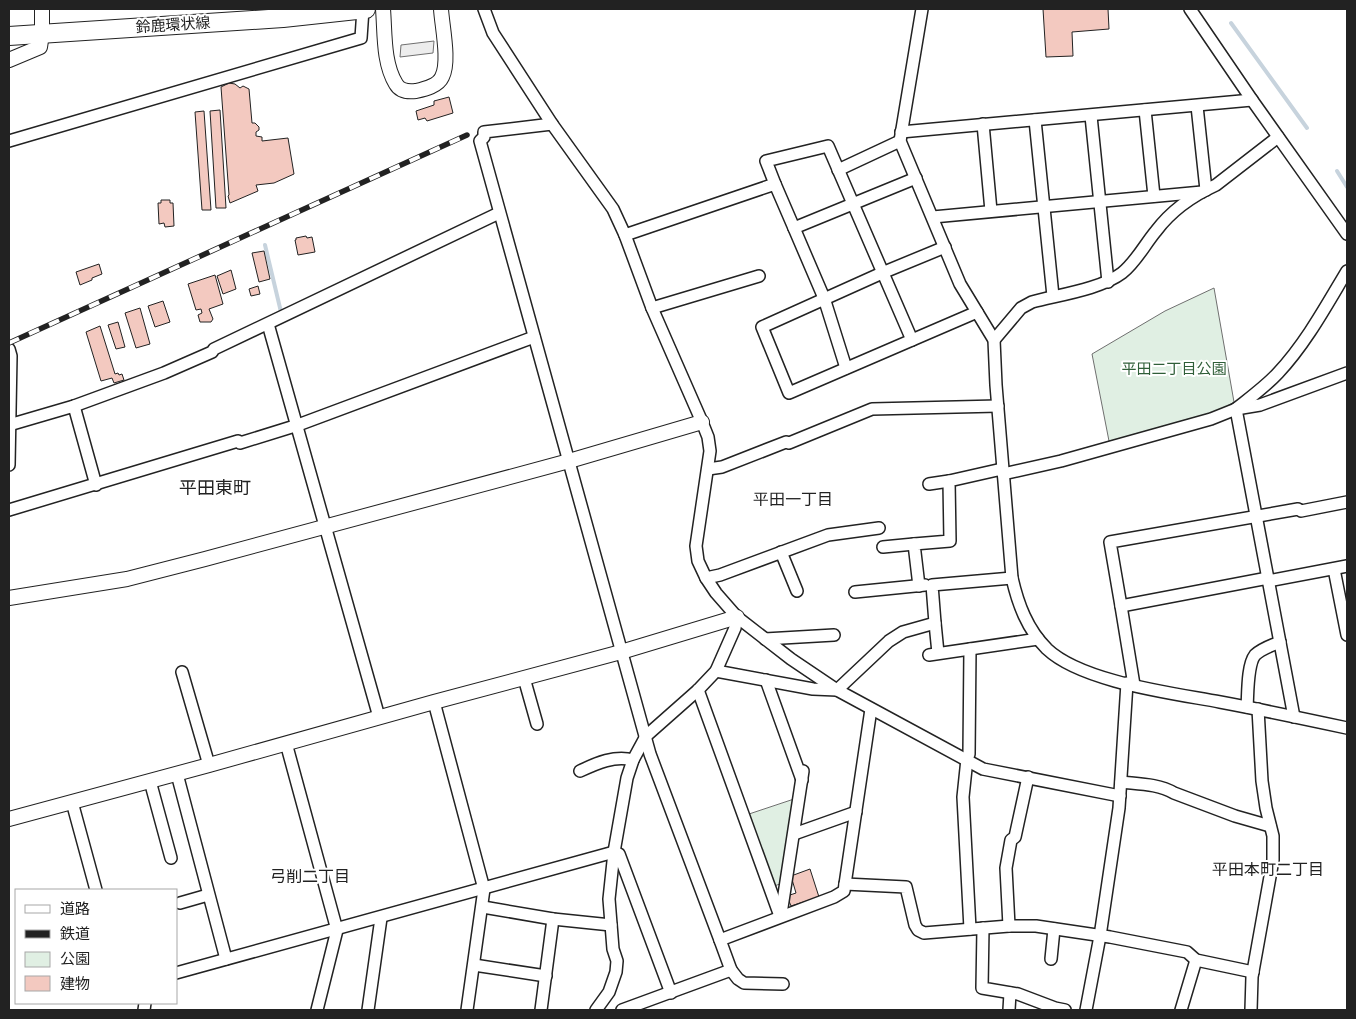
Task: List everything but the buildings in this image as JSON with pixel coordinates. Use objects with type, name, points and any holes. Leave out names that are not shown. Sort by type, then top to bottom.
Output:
[{"type":"main road","name":"鈴鹿環状線","points":[[9,36],[283,18],[365,9]]},
{"type":"street","points":[[9,60],[40,47],[42,9]]},
{"type":"street","points":[[9,141],[361,38],[365,9]]},
{"type":"street","points":[[383,9],[388,60],[392,76],[397,87],[402,91],[416,91],[436,84],[442,78],[445,60],[441,9]]},
{"type":"street","points":[[484,9],[493,33],[552,124],[613,209],[625,234],[652,308],[708,437],[710,451],[696,546],[698,561],[716,593],[737,617],[790,659],[837,690],[983,768],[1120,796]]},
{"type":"street","points":[[922,9],[901,136],[916,178],[960,284],[994,340],[1012,578],[1020,608],[1027,622],[1038,639],[1055,656],[1075,667],[1131,684],[1347,728]]},
{"type":"street","points":[[1190,9],[1347,234]]},
{"type":"street","points":[[838,170],[895,142],[901,136],[983,124],[1091,116],[1252,100]]},
{"type":"street","points":[[1197,106],[1204,191]]},
{"type":"street","points":[[1145,110],[1154,196]]},
{"type":"street","points":[[1091,116],[1108,282]]},
{"type":"street","points":[[1035,120],[1052,296]]},
{"type":"street","points":[[552,124],[484,132],[484,137],[480,141],[499,213],[650,754],[732,970],[738,979],[744,983],[783,984]]},
{"type":"street","points":[[983,124],[992,212]]},
{"type":"street","points":[[994,340],[1021,308],[1032,302],[1108,282],[1124,272],[1172,212],[1216,185],[1278,136]]},
{"type":"street","points":[[846,368],[824,298],[766,162],[828,146],[912,340]]},
{"type":"street","points":[[794,228],[916,178]]},
{"type":"street","points":[[625,234],[775,184]]},
{"type":"street","points":[[933,218],[1204,191]]},
{"type":"street","points":[[9,425],[74,406],[164,373],[212,352],[214,349],[499,213]]},
{"type":"street","points":[[946,247],[824,298],[762,327],[789,393],[977,312]]},
{"type":"street","points":[[1236,409],[1277,373],[1298,349],[1347,271]]},
{"type":"street","points":[[652,308],[760,276]]},
{"type":"street","points":[[268,324],[379,717]]},
{"type":"street","points":[[9,510],[238,441],[240,443],[298,425],[534,337]]},
{"type":"street","points":[[9,349],[11,356],[9,465]]},
{"type":"street","points":[[929,484],[1079,456],[1211,419],[1236,409],[1260,405],[1347,374]]},
{"type":"street","points":[[74,406],[96,485]]},
{"type":"street","points":[[708,469],[722,467],[786,442],[789,443],[872,409],[998,406]]},
{"type":"street","points":[[1236,409],[1294,717]]},
{"type":"street","points":[[9,598],[127,578],[205,559],[569,461],[702,422]]},
{"type":"street","points":[[883,547],[950,541],[949,480]]},
{"type":"street","points":[[1086,1010],[1113,853],[1131,684],[1121,606],[1110,542],[1347,502]]},
{"type":"street","points":[[706,578],[720,575],[828,535],[879,528]]},
{"type":"street","points":[[914,544],[919,586]]},
{"type":"street","points":[[781,552],[797,591]]},
{"type":"street","points":[[1121,606],[1347,566]]},
{"type":"street","points":[[1334,568],[1347,634]]},
{"type":"street","points":[[855,592],[1012,578]]},
{"type":"street","points":[[932,585],[935,623],[934,654],[1038,639]]},
{"type":"street","points":[[9,819],[621,652],[737,617]]},
{"type":"street","points":[[596,1010],[609,992],[616,972],[617,961],[609,900],[614,852],[632,760],[646,736],[698,690],[716,671],[735,628],[737,617]]},
{"type":"street","points":[[716,671],[812,689],[837,690],[889,641],[903,632],[935,623]]},
{"type":"street","points":[[765,639],[834,635]]},
{"type":"street","points":[[1251,1010],[1253,972],[1273,860],[1273,836],[1262,781],[1252,708],[1250,668],[1255,656],[1271,645],[1280,642]]},
{"type":"street","points":[[970,649],[970,737],[963,797],[970,929]]},
{"type":"street","points":[[182,672],[209,765]]},
{"type":"street","points":[[524,678],[537,724]]},
{"type":"street","points":[[766,680],[803,775],[780,916]]},
{"type":"street","points":[[698,690],[780,916]]},
{"type":"street","points":[[434,702],[484,889],[483,907],[467,1010]]},
{"type":"street","points":[[720,940],[844,891],[872,709]]},
{"type":"street","points":[[286,743],[337,930],[317,1010]]},
{"type":"street","points":[[580,771],[595,764],[622,757],[632,760]]},
{"type":"street","points":[[177,774],[226,960]]},
{"type":"street","points":[[1009,926],[1006,868],[1028,777]]},
{"type":"street","points":[[150,781],[171,858]]},
{"type":"street","points":[[1121,782],[1145,784],[1166,789],[1226,812],[1270,826]]},
{"type":"street","points":[[72,802],[96,889]]},
{"type":"street","points":[[794,834],[856,812]]},
{"type":"street","points":[[178,972],[381,918],[614,852],[619,854],[671,993]]},
{"type":"street","points":[[845,884],[906,887],[915,925],[918,930],[924,933],[1009,926],[1036,926],[1187,952],[1196,960],[1253,972]]},
{"type":"street","points":[[180,903],[208,895]]},
{"type":"street","points":[[483,907],[553,919],[611,925]]},
{"type":"street","points":[[368,1010],[381,918]]},
{"type":"street","points":[[541,1010],[553,919]]},
{"type":"street","points":[[983,928],[982,988],[1031,998],[1054,1008],[1065,1010]]},
{"type":"street","points":[[1051,959],[1054,929]]},
{"type":"street","points":[[1181,1010],[1196,960]]},
{"type":"street","points":[[474,965],[546,976]]},
{"type":"street","points":[[622,1010],[732,970]]},
{"type":"street","points":[[1009,1010],[1010,993]]},
{"type":"green space","name":"平田二丁目公園","points":[[1214,288],[1234,402],[1219,411],[1124,439],[1109,441],[1092,354],[1165,311]]},
{"type":"green space","points":[[794,799],[780,884],[774,886],[749,814]]},
{"type":"shaded area","points":[[434,41],[433,53],[400,57],[401,45]]},
{"type":"waterway","points":[[1231,23],[1307,128]]},
{"type":"waterway","points":[[1337,171],[1347,187]]},
{"type":"waterway","points":[[265,245],[281,312]]},
{"type":"railway","points":[[9,343],[467,135]]},
{"type":"district","name":"平田東町","points":[[215,488]]},
{"type":"district","name":"平田一丁目","points":[[793,499]]},
{"type":"district","name":"平田本町二丁目","points":[[1268,869]]},
{"type":"district","name":"弓削二丁目","points":[[310,876]]}]
